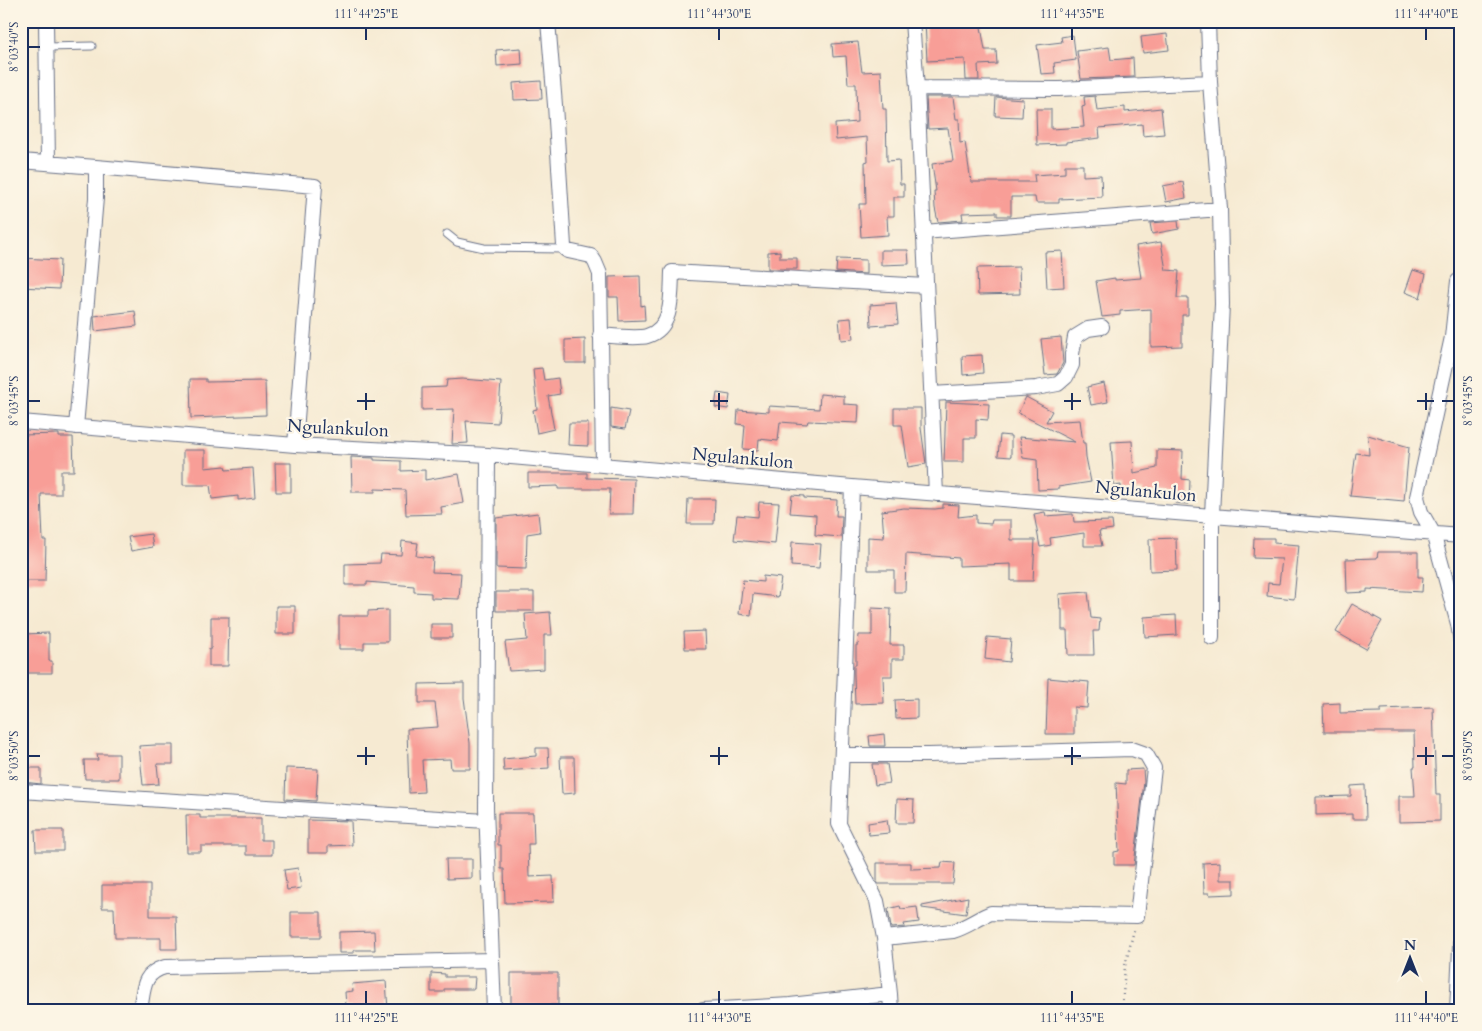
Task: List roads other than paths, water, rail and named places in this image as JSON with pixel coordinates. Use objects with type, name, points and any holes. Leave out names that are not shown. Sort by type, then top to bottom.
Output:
[{"type":"street","points":[[46,21],[48,163]]},
{"type":"street","points":[[548,21],[565,249],[591,256],[600,274],[603,464]]},
{"type":"street","points":[[912,21],[917,88],[936,494]]},
{"type":"street","points":[[1208,21],[1210,82],[1220,209],[1222,304],[1212,516],[1212,638]]},
{"type":"street","points":[[917,88],[1059,89],[1210,82]]},
{"type":"street","points":[[21,161],[315,186],[295,445]]},
{"type":"street","points":[[76,427],[96,198],[96,167]]},
{"type":"street","points":[[923,232],[1220,209]]},
{"type":"street","points":[[600,335],[646,336],[658,331],[665,324],[667,316],[671,298],[672,272],[926,286]]},
{"type":"street","points":[[1461,281],[1458,282],[1452,337],[1417,497],[1421,512],[1433,533],[1458,624],[1461,642]]},
{"type":"street","points":[[931,394],[1036,388],[1058,384],[1066,377],[1072,365],[1075,337],[1088,329],[1102,327]]},
{"type":"street","name":"Ngulankulon","points":[[21,422],[295,445],[488,455],[603,464],[852,487],[1461,536]]},
{"type":"street","points":[[488,455],[486,821],[494,1010]]},
{"type":"street","points":[[852,487],[839,824],[877,901],[884,938],[891,1010]]},
{"type":"street","points":[[842,755],[929,755],[1132,749],[1146,754],[1154,768],[1137,916],[991,913],[982,916],[964,928],[953,931],[884,938]]},
{"type":"street","points":[[21,791],[486,821]]},
{"type":"street","points":[[1457,1010],[1461,928]]},
{"type":"street","points":[[140,1010],[146,980],[154,970],[165,967],[492,960]]},
{"type":"street","points":[[703,1010],[790,1005],[890,994]]},
{"type":"lane","points":[[46,47],[92,46]]},
{"type":"lane","points":[[447,234],[457,242],[484,248],[565,249]]}]
